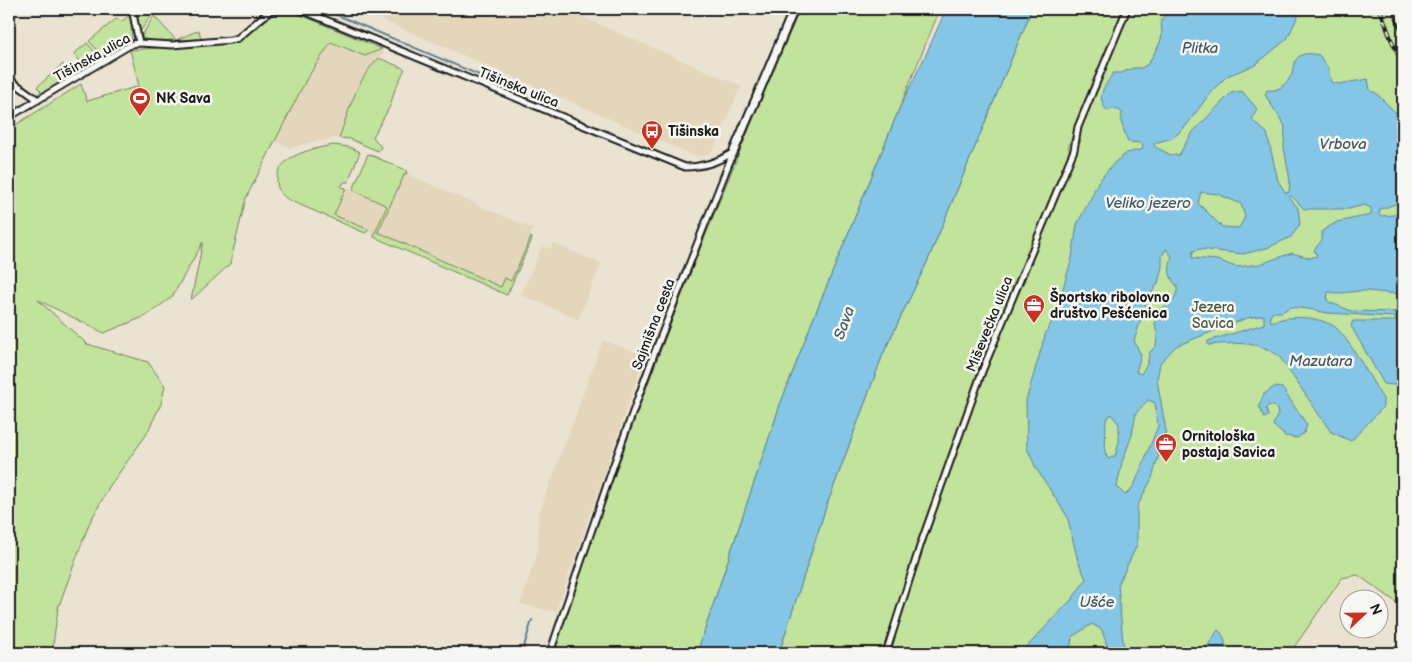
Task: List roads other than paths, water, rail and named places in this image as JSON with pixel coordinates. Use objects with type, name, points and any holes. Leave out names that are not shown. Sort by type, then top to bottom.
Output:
[{"type":"street","points":[[132,9],[139,42]]},
{"type":"street","name":"Tišinska ulica","points":[[9,117],[132,44],[139,42],[172,45],[231,40],[238,38],[272,9]]},
{"type":"street","name":"Tišinska ulica","points":[[299,9],[685,166],[705,165],[723,159],[733,153]]},
{"type":"street","name":"Sajmišna cesta","points":[[550,653],[588,538],[650,364],[733,153],[794,9]]},
{"type":"street","name":"Miševečka ulica","points":[[886,653],[921,543],[983,369],[1074,150],[1078,127],[1127,9]]},
{"type":"street","points":[[1396,9],[1403,27]]},
{"type":"street","points":[[9,79],[38,100]]},
{"type":"water","name":"Sava","points":[[946,9],[1032,9],[928,260],[883,354],[825,510],[779,653],[697,653],[780,405],[812,322],[900,107]]},
{"type":"water","points":[[1171,9],[1295,9],[1298,16],[1287,39],[1255,65],[1227,76],[1211,92],[1186,126],[1173,138],[1154,143],[1155,147],[1171,155],[1179,155],[1191,134],[1231,93],[1242,91],[1257,109],[1252,120],[1267,133],[1278,181],[1286,193],[1289,192],[1290,181],[1284,148],[1285,126],[1265,95],[1267,90],[1275,90],[1288,81],[1297,59],[1305,54],[1319,55],[1328,68],[1331,82],[1339,84],[1368,79],[1370,90],[1376,93],[1403,120],[1403,202],[1380,209],[1379,215],[1403,214],[1403,292],[1328,292],[1327,301],[1351,311],[1403,312],[1403,380],[1393,385],[1384,384],[1351,326],[1353,321],[1396,321],[1395,317],[1328,313],[1290,307],[1282,312],[1273,312],[1270,316],[1271,322],[1286,318],[1310,318],[1332,325],[1352,347],[1366,370],[1383,399],[1383,407],[1351,441],[1331,432],[1279,356],[1254,345],[1236,343],[1208,345],[1208,341],[1264,324],[1264,315],[1247,318],[1176,346],[1160,363],[1157,380],[1166,431],[1152,478],[1137,507],[1137,545],[1118,585],[1124,653],[1109,653],[1102,630],[1092,624],[1072,637],[1070,653],[1021,653],[1073,598],[1086,579],[1078,561],[1067,516],[1036,468],[1027,448],[1026,401],[1046,332],[1053,320],[1072,258],[1077,224],[1098,182],[1115,162],[1127,153],[1143,149],[1142,143],[1128,142],[1121,122],[1122,113],[1119,110],[1112,109],[1107,111],[1103,105],[1102,91],[1113,73],[1141,68],[1148,64],[1162,36],[1161,20]],"holes":[[[1201,192],[1218,194],[1241,204],[1245,217],[1239,228],[1222,227],[1198,203]],[[1292,196],[1304,209],[1349,209],[1364,205],[1371,208],[1371,215],[1337,222],[1322,231],[1322,240],[1314,250],[1317,256],[1310,258],[1292,253],[1260,264],[1236,267],[1217,260],[1192,258],[1193,251],[1200,249],[1243,254],[1267,248],[1291,237],[1300,224],[1298,208],[1289,197]],[[1166,249],[1172,257],[1170,272],[1177,290],[1173,300],[1160,309],[1155,323],[1156,346],[1150,352],[1147,364],[1141,374],[1136,372],[1141,355],[1134,341],[1147,300],[1158,283],[1162,267],[1162,256]],[[1148,400],[1155,403],[1158,426],[1134,486],[1125,495],[1117,487],[1122,462],[1132,435],[1136,413]],[[1111,414],[1119,424],[1119,442],[1115,456],[1108,459],[1105,452],[1106,420]]]},
{"type":"water","points":[[1274,387],[1282,388],[1307,425],[1304,433],[1297,438],[1285,436],[1273,425],[1278,414],[1276,407],[1269,405],[1266,408],[1268,416],[1264,418],[1259,406],[1264,394]]},
{"type":"water","points":[[1218,630],[1225,640],[1224,653],[1203,653]]},
{"type":"waterway","points":[[323,9],[522,93]]},
{"type":"waterway","points":[[255,29],[271,15],[283,10],[295,12],[315,20]]},
{"type":"waterway","points":[[522,653],[532,620]]},
{"type":"railway","points":[[1380,9],[1403,65]]},
{"type":"place","name":"NK Sava","points":[[140,117]]},
{"type":"place","name":"Tišinska","points":[[652,150]]},
{"type":"place","name":"Športsko ribolovno društvo Pešćenica","points":[[1034,324]]},
{"type":"place","name":"Ornitološka postaja Savica","points":[[1166,463]]},
{"type":"water label","name":"Plitka","points":[[1200,48]]},
{"type":"water label","name":"Vrbova","points":[[1343,144]]},
{"type":"water label","name":"Veliko jezero","points":[[1148,203]]},
{"type":"water label","name":"Mazutara","points":[[1321,361]]},
{"type":"water label","name":"Ušće","points":[[1097,602]]},
{"type":"park label","name":"Jezera Savica","points":[[1213,316]]}]
